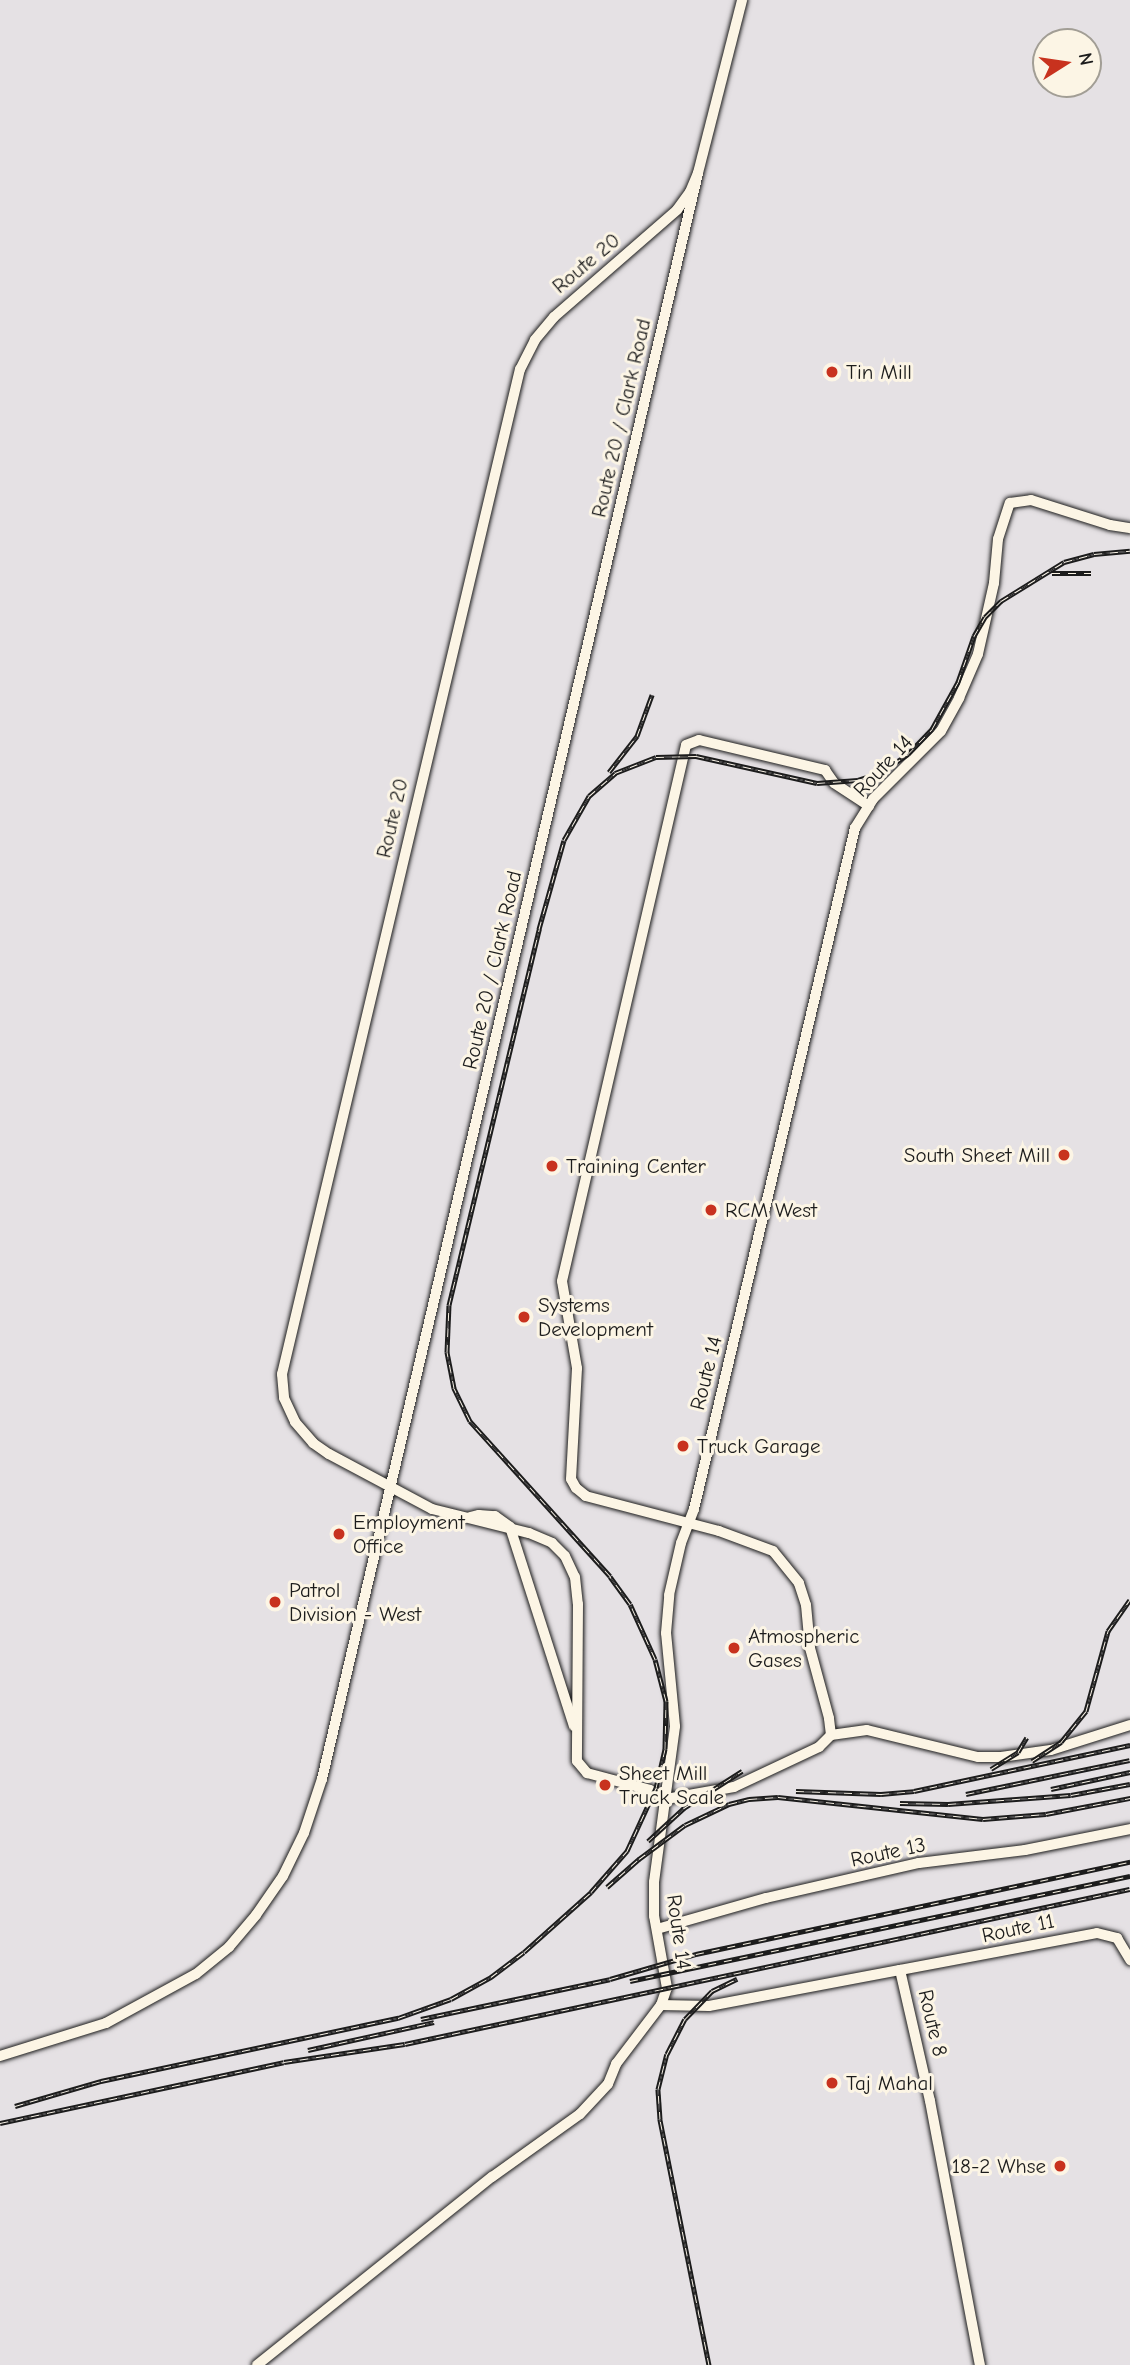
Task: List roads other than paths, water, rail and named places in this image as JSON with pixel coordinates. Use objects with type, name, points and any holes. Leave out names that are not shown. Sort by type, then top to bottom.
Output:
[{"type":"street","name":"Route 20 / Clark Road","points":[[0,2056],[94,2028],[131,2011],[196,1974],[242,1933],[283,1876],[314,1805],[698,173],[742,0]]},
{"type":"street","name":"Route 20","points":[[391,1486],[329,1454],[313,1443],[295,1422],[286,1405],[282,1382],[289,1331],[520,369],[535,340],[554,317],[677,210],[691,192],[698,173]]},
{"type":"street","name":"Route 14","points":[[661,2005],[667,1987],[657,1929],[654,1882],[676,1710],[666,1610],[807,1040],[855,828],[869,806],[941,731],[959,698],[978,654],[994,583],[998,539],[1010,503],[1031,500],[1111,525],[1130,528]]},
{"type":"street","points":[[831,1735],[810,1648],[806,1605],[799,1583],[773,1552],[729,1534],[586,1496],[571,1479],[576,1368],[562,1281],[686,745],[699,740],[825,771],[834,783],[869,806]]},
{"type":"street","points":[[391,1486],[445,1514],[495,1516],[510,1527],[552,1543],[565,1556],[575,1577],[577,1760],[587,1773],[650,1790],[666,1799],[734,1787],[819,1747],[831,1735],[867,1730],[978,1756],[1001,1757],[1051,1750],[1130,1725]]},
{"type":"street","points":[[510,1527],[577,1736]]},
{"type":"street","name":"Route 13","points":[[657,1929],[766,1898],[919,1863],[1025,1850],[1130,1829]]},
{"type":"street","name":"Route 11","points":[[900,1970],[1097,1933],[1118,1938],[1130,1960]]},
{"type":"street","name":"Route 8","points":[[661,2005],[709,2006],[900,1970],[934,2120],[980,2365]]},
{"type":"street","points":[[257,2365],[492,2177],[580,2114],[608,2084],[616,2064],[661,2005]]},
{"type":"railway","points":[[15,2106],[101,2081],[398,2018],[451,1999],[491,1977],[524,1952],[591,1892],[627,1851],[656,1788],[665,1749],[666,1701],[655,1659],[630,1604],[610,1576],[470,1421],[454,1388],[447,1352],[449,1305],[539,929],[564,840],[589,796],[615,773],[656,757],[696,756],[817,783],[858,780],[880,773],[908,754],[932,729],[958,682],[974,636],[985,617],[1001,601],[1064,562],[1094,554],[1130,551]]},
{"type":"railway","points":[[1052,573],[1091,573]]},
{"type":"railway","points":[[609,772],[637,736],[652,695]]},
{"type":"railway","points":[[1032,1761],[1061,1742],[1086,1711],[1108,1631],[1130,1600]]},
{"type":"railway","points":[[991,1769],[1018,1752],[1027,1737]]},
{"type":"railway","points":[[796,1791],[881,1794],[914,1791],[1130,1745]]},
{"type":"railway","points":[[966,1794],[1130,1760]]},
{"type":"railway","points":[[648,1841],[684,1808],[742,1771]]},
{"type":"railway","points":[[1051,1789],[1130,1772]]},
{"type":"railway","points":[[900,1803],[948,1804],[1071,1795],[1130,1784]]},
{"type":"railway","points":[[607,1887],[685,1825],[729,1804],[749,1799],[778,1797],[983,1819],[1046,1814],[1130,1798]]},
{"type":"railway","points":[[421,2019],[610,1979],[696,1954],[1130,1862]]},
{"type":"railway","points":[[630,1981],[1130,1876]]},
{"type":"railway","points":[[0,2123],[284,2062],[405,2044],[1130,1889]]},
{"type":"railway","points":[[709,2365],[660,2119],[658,2089],[667,2054],[685,2019],[712,1991],[737,1979]]},
{"type":"railway","points":[[308,2050],[434,2022]]},
{"type":"place","name":"Tin Mill","points":[[832,372]]},
{"type":"place","name":"South Sheet Mill","points":[[1064,1155]]},
{"type":"place","name":"Training Center","points":[[552,1166]]},
{"type":"place","name":"RCM West","points":[[711,1210]]},
{"type":"place","name":"Systems Development","points":[[524,1317]]},
{"type":"place","name":"Truck Garage","points":[[683,1446]]},
{"type":"place","name":"Employment Office","points":[[339,1534]]},
{"type":"place","name":"Patrol Division - West","points":[[275,1602]]},
{"type":"place","name":"Atmospheric Gases","points":[[734,1648]]},
{"type":"place","name":"Sheet Mill Truck Scale","points":[[605,1785]]},
{"type":"place","name":"Taj Mahal","points":[[832,2083]]},
{"type":"place","name":"18-2 Whse","points":[[1060,2166]]}]
